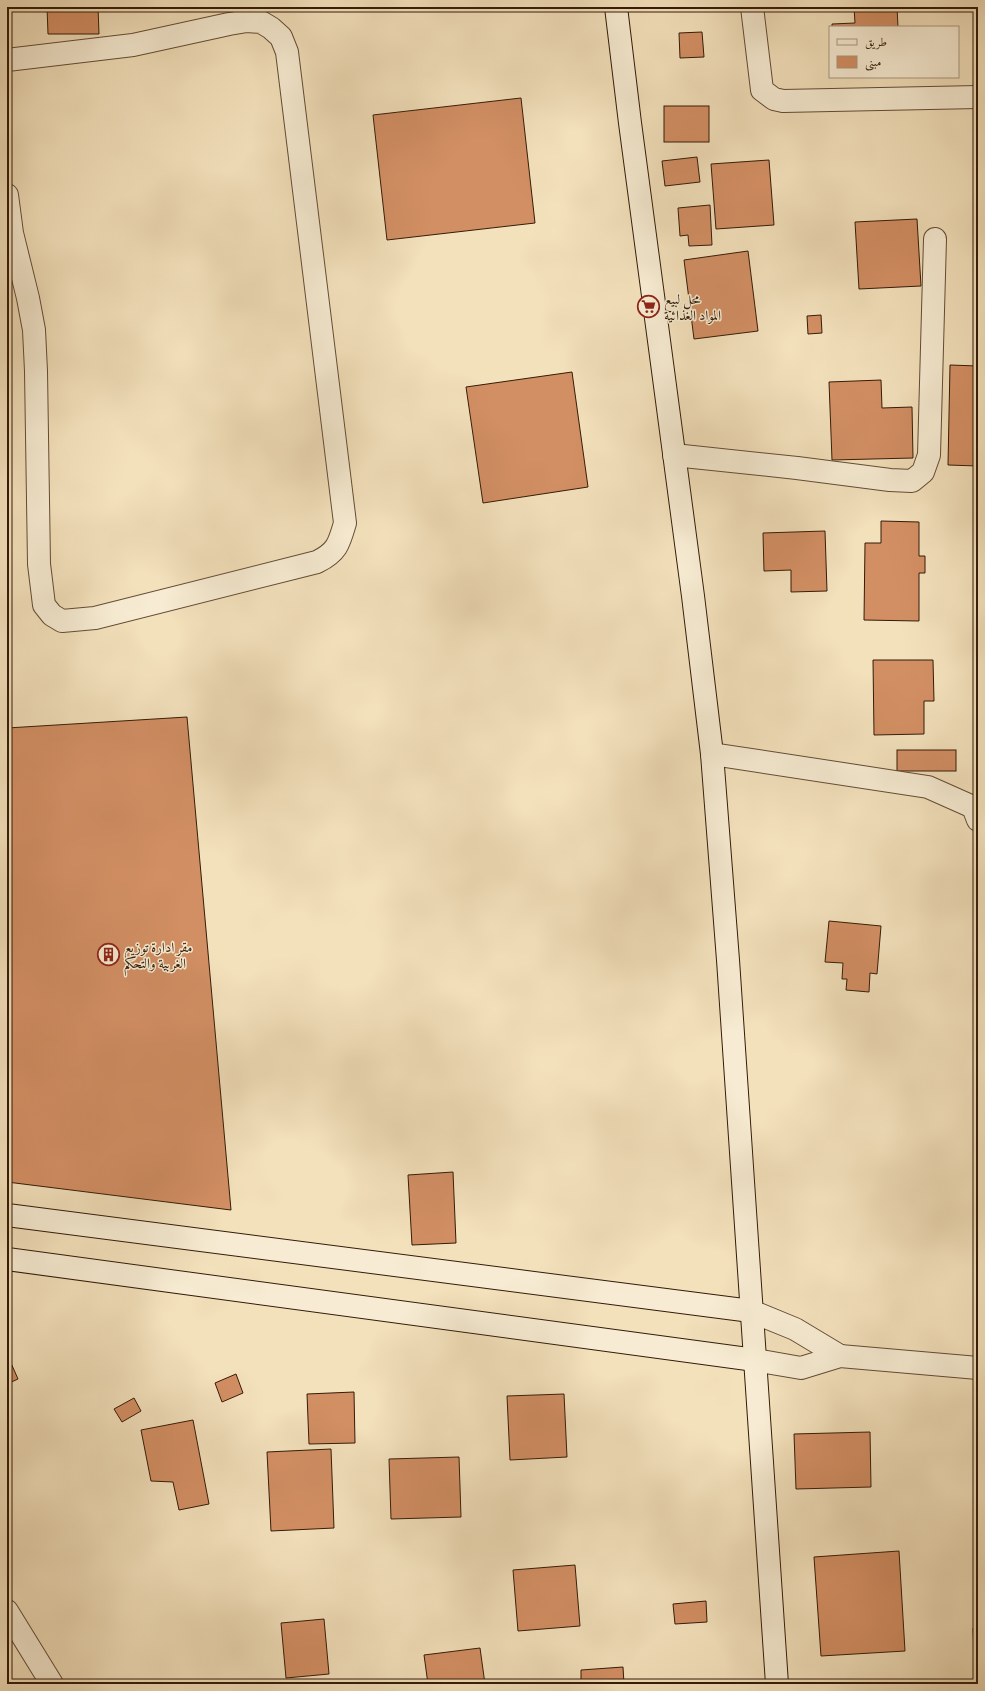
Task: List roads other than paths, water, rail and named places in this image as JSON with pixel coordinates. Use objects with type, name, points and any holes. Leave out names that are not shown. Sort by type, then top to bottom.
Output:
[{"type":"main road","points":[[616,7],[712,754],[728,960],[777,1684]]},
{"type":"main road","points":[[752,7],[762,90],[774,99],[783,101],[978,97]]},
{"type":"main road","points":[[7,60],[133,45],[247,21],[261,22],[281,37],[287,52],[345,524],[335,549],[329,556],[317,562],[95,618],[62,621],[52,615],[44,605],[39,564],[34,330],[28,298],[12,233],[7,196]]},
{"type":"main road","points":[[674,455],[797,468],[890,480],[912,481],[923,472],[929,455],[935,239]]},
{"type":"main road","points":[[712,754],[928,787],[974,807],[978,820]]},
{"type":"main road","points":[[7,1215],[751,1311],[795,1329],[840,1356]]},
{"type":"main road","points":[[7,1259],[755,1360],[801,1368],[840,1356],[978,1368]]},
{"type":"main road","points":[[7,1611],[52,1684]]},
{"type":"place","name":"محل لبيع المواد الغذائية","points":[[648,307]]},
{"type":"place","name":"مقر ادارة توزيع الغربية والتحكم","points":[[108,955]]}]
